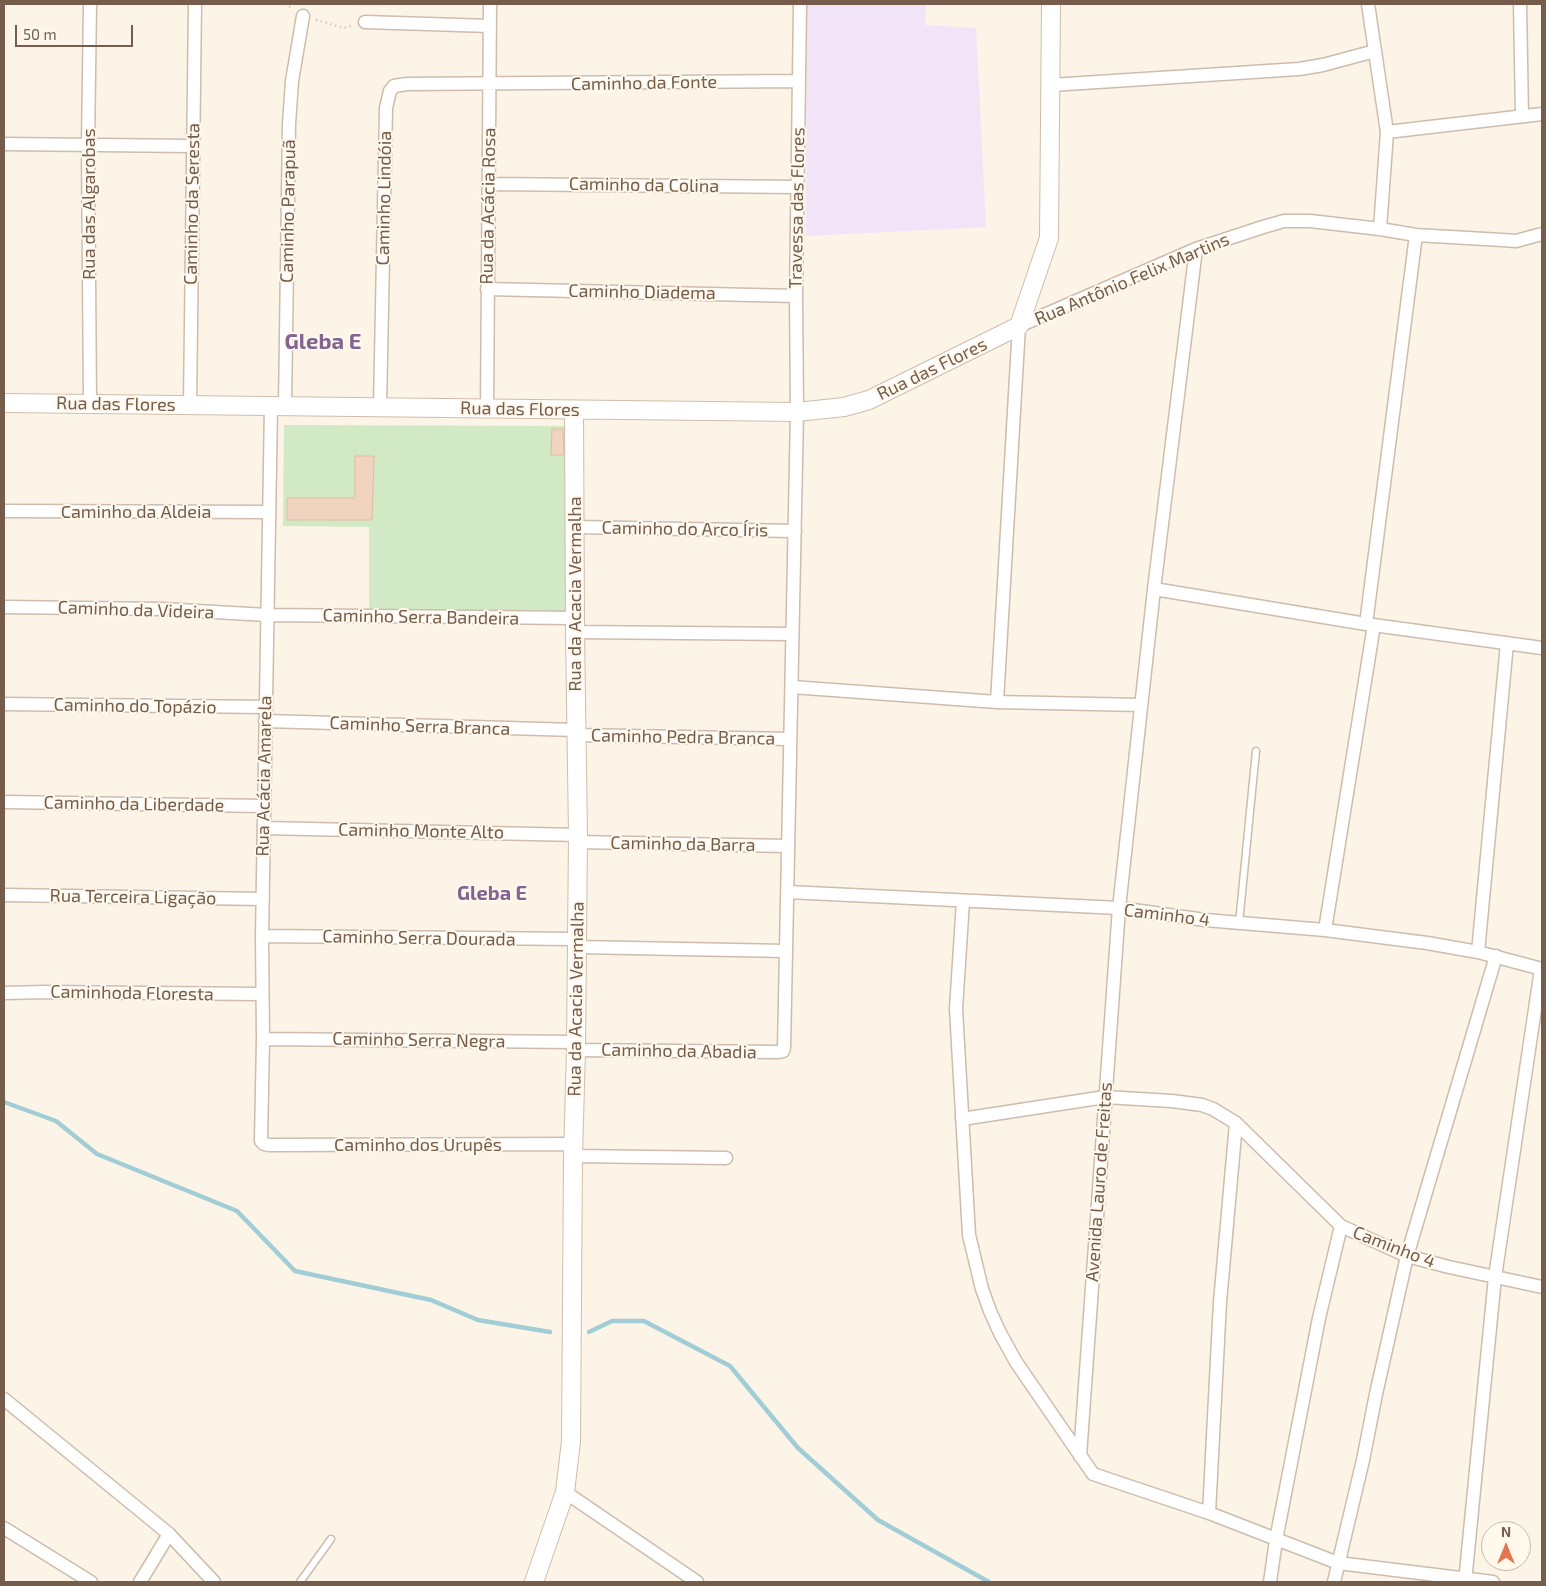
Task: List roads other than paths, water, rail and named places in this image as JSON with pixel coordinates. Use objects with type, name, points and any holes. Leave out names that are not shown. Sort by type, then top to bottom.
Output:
[{"type":"street","name":"Rua das Algarobas","points":[[90,4],[88,145],[90,404]]},
{"type":"street","name":"Caminho da Seresta","points":[[190,405],[195,4]]},
{"type":"street","name":"Rua da Acácia Rosa","points":[[487,409],[490,4]]},
{"type":"street","name":"Travessa das Flores","points":[[783,1051],[788,892],[797,412],[796,296],[800,4]]},
{"type":"street","points":[[997,702],[1019,326],[1049,238],[1051,4]]},
{"type":"street","points":[[1368,4],[1386,132],[1380,229]]},
{"type":"street","points":[[1520,4],[1522,116]]},
{"type":"street","name":"Caminho Parapuã","points":[[278,406],[289,124],[294,63],[303,16]]},
{"type":"street","points":[[365,22],[490,26]]},
{"type":"street","points":[[1051,84],[1299,69],[1323,65],[1375,51]]},
{"type":"street","name":"Caminho da Fonte","points":[[489,84],[798,82]]},
{"type":"street","name":"Caminho Lindóia","points":[[380,407],[386,108],[390,91],[394,86],[406,84],[489,84]]},
{"type":"street","points":[[1386,132],[1542,114]]},
{"type":"street","points":[[4,144],[193,146]]},
{"type":"street","name":"Caminho da Colina","points":[[489,184],[798,187]]},
{"type":"street","name":"Rua Antônio Felix Martins","points":[[1019,326],[1196,249],[1284,222],[1310,221],[1380,229],[1416,236],[1516,241],[1542,234]]},
{"type":"street","points":[[1325,930],[1370,624],[1416,236]]},
{"type":"street","name":"Avenida Lauro de Freitas","points":[[1080,1456],[1119,908],[1154,589],[1196,249]]},
{"type":"street","name":"Caminho Diadema","points":[[487,288],[796,296]]},
{"type":"street","name":"Rua das Flores","points":[[4,403],[797,412],[844,407],[870,400],[1019,326]]},
{"type":"street","name":"Rua Acácia Amarela","points":[[264,1144],[262,1141],[263,1038],[261,994],[267,615],[269,512],[278,406]]},
{"type":"street","name":"Rua da Acacia Vermalha","points":[[534,1582],[565,1492],[571,1441],[577,838],[574,410]]},
{"type":"street","name":"Caminho da Aldeia","points":[[4,511],[269,512]]},
{"type":"street","name":"Caminho do Arco Íris","points":[[575,527],[795,531]]},
{"type":"street","points":[[1154,589],[1370,624],[1542,648]]},
{"type":"street","name":"Caminho da Videira","points":[[4,607],[162,609],[267,615]]},
{"type":"street","name":"Caminho Serra Bandeira","points":[[267,615],[792,634]]},
{"type":"street","points":[[1478,952],[1507,642]]},
{"type":"street","points":[[792,687],[997,702],[1141,706]]},
{"type":"street","name":"Caminho do Topázio","points":[[4,704],[266,707]]},
{"type":"street","name":"Caminho Serra Branca","points":[[265,721],[576,732]]},
{"type":"street","name":"Caminho Pedra Branca","points":[[576,732],[790,739]]},
{"type":"street","name":"Caminho da Liberdade","points":[[4,802],[264,806]]},
{"type":"street","name":"Caminho Monte Alto","points":[[264,828],[577,838]]},
{"type":"street","name":"Caminho da Barra","points":[[577,838],[788,846]]},
{"type":"street","name":"Caminho 4","points":[[788,892],[1119,908],[1239,923],[1325,930],[1478,952],[1541,969]]},
{"type":"street","name":"Rua Terceira Ligação","points":[[4,895],[262,899]]},
{"type":"street","points":[[963,901],[956,1009],[969,1235],[982,1289],[990,1311],[1016,1362],[1093,1474],[1210,1513],[1338,1563],[1465,1581],[1493,1582]]},
{"type":"street","name":"Caminho Serra Dourada","points":[[262,936],[786,950]]},
{"type":"street","points":[[1334,1582],[1363,1460],[1407,1256],[1496,956]]},
{"type":"street","points":[[1465,1581],[1495,1277],[1541,969]]},
{"type":"street","name":"Caminhoda Floresta","points":[[4,993],[261,994]]},
{"type":"street","name":"Caminho Serra Negra","points":[[263,1038],[576,1046]]},
{"type":"street","name":"Caminho da Abadia","points":[[576,1046],[783,1051]]},
{"type":"street","name":"Caminho 4","points":[[962,1119],[1105,1097],[1172,1101],[1202,1105],[1213,1109],[1236,1123],[1341,1226],[1407,1256],[1542,1287]]},
{"type":"street","points":[[1210,1513],[1222,1283],[1236,1123]]},
{"type":"street","name":"Caminho dos Urupês","points":[[264,1144],[573,1150],[726,1158]]},
{"type":"street","points":[[1270,1582],[1276,1540],[1319,1318],[1341,1226]]},
{"type":"street","points":[[4,1399],[169,1534],[214,1582]]},
{"type":"street","points":[[565,1492],[697,1582]]},
{"type":"street","points":[[4,1528],[91,1582]]},
{"type":"street","points":[[140,1582],[169,1534]]},
{"type":"lane","points":[[1239,923],[1256,751]]},
{"type":"lane","points":[[300,1582],[331,1539]]},
{"type":"waterway","points":[[4,1102],[56,1121],[97,1154],[237,1211],[295,1271],[431,1300],[478,1320],[550,1332]]},
{"type":"waterway","points":[[589,1332],[612,1321],[644,1321],[730,1366],[798,1448],[878,1520],[989,1582]]},
{"type":"district","name":"Gleba E","points":[[323,342]]},
{"type":"district","name":"Gleba E","points":[[492,893]]}]
